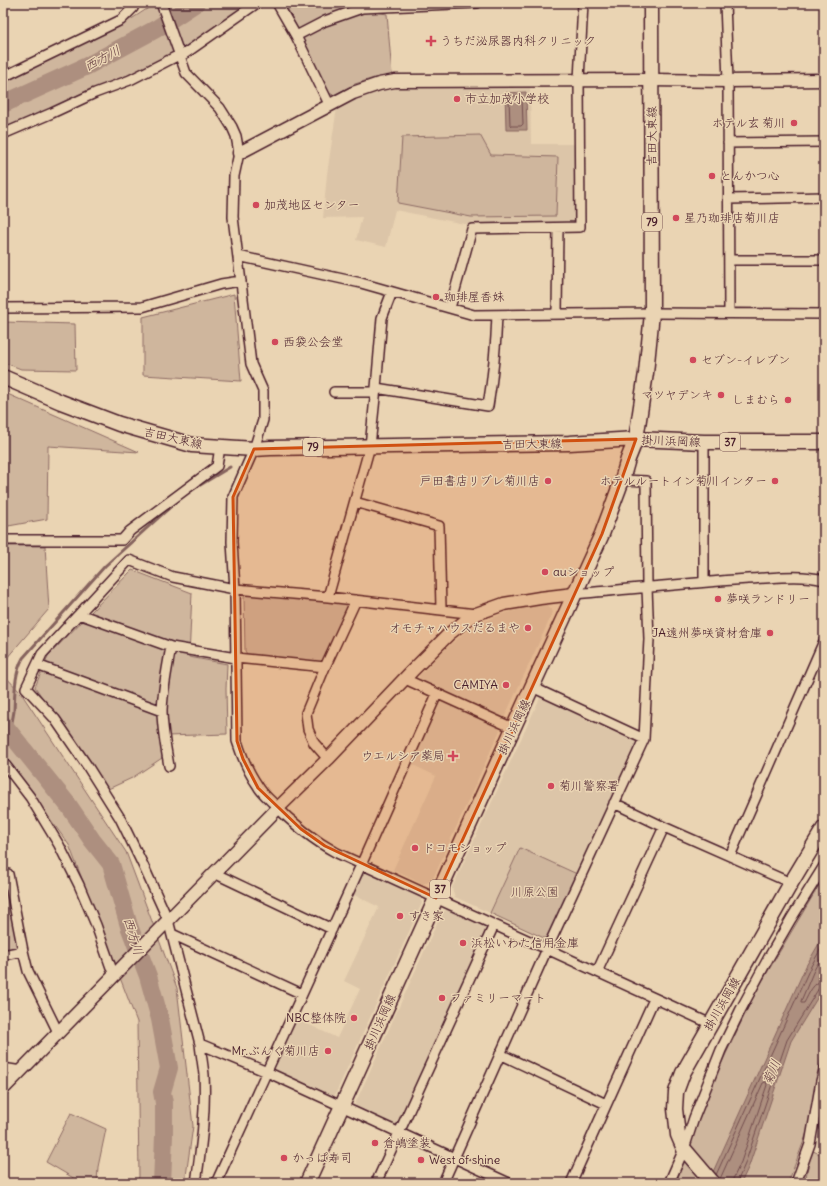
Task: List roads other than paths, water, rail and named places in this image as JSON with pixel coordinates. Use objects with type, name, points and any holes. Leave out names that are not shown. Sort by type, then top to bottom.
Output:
[{"type":"main road","name":"吉田大東線","points":[[3,377],[61,402],[119,424],[192,445],[254,449],[569,443],[636,439],[646,373],[652,313],[651,3]]},
{"type":"main road","name":"掛川浜岡線","points":[[307,1183],[602,534],[636,439],[704,442],[824,442]]},
{"type":"main road","name":"掛川浜岡線","points":[[713,1183],[685,1150],[678,1135],[675,1109],[676,1092],[683,1073],[824,828]]},
{"type":"street","points":[[3,77],[121,20],[133,8],[134,3]]},
{"type":"street","points":[[162,3],[186,73],[224,114],[236,136],[239,153],[234,176],[233,217],[251,364],[263,391],[263,420],[254,449],[233,497],[232,542],[235,589],[237,741],[243,759],[258,788],[301,829],[325,846],[361,865],[711,1024]]},
{"type":"street","points":[[3,134],[52,114],[95,93],[130,80],[179,56],[257,3]]},
{"type":"street","points":[[277,3],[296,36],[329,104]]},
{"type":"street","points":[[296,36],[325,20],[362,8],[477,3]]},
{"type":"street","points":[[450,308],[472,229],[580,227],[579,80],[583,3]]},
{"type":"street","points":[[725,3],[728,81],[729,313]]},
{"type":"street","points":[[239,153],[329,104],[353,93],[379,84],[395,82],[824,80]]},
{"type":"street","points":[[728,143],[824,142]]},
{"type":"street","points":[[729,199],[824,197]]},
{"type":"street","points":[[557,314],[558,228]]},
{"type":"street","points":[[238,256],[361,283],[474,315],[652,313],[824,314]]},
{"type":"street","points":[[729,260],[824,260]]},
{"type":"street","points":[[3,308],[142,307],[221,284],[241,281]]},
{"type":"street","points":[[328,597],[370,446],[382,318],[392,292]]},
{"type":"street","points":[[334,392],[376,390],[488,406],[496,347],[497,315]]},
{"type":"street","points":[[704,442],[704,582]]},
{"type":"street","points":[[3,540],[122,540],[130,531],[217,466],[220,447]]},
{"type":"street","points":[[443,1183],[547,949],[644,739],[649,639],[646,481],[622,480]]},
{"type":"street","points":[[355,502],[439,526],[441,609]]},
{"type":"street","points":[[196,1183],[204,1109],[204,1074],[200,1044],[167,927],[143,865],[120,818],[55,719],[26,688],[42,654],[129,560],[173,577],[235,589],[328,597],[476,614]]},
{"type":"street","points":[[3,1089],[58,1032],[167,927],[214,873],[450,634],[469,618],[504,604],[574,594],[704,582],[797,576],[824,580]]},
{"type":"street","points":[[328,759],[314,743],[308,728],[306,713],[325,667],[356,600]]},
{"type":"street","points":[[79,614],[171,648],[236,658],[325,667]]},
{"type":"street","points":[[730,856],[824,642]]},
{"type":"street","points":[[169,766],[162,711],[164,682],[171,648]]},
{"type":"street","points":[[37,665],[162,711]]},
{"type":"street","points":[[405,679],[513,728]]},
{"type":"street","points":[[532,687],[644,739]]},
{"type":"street","points":[[216,1183],[438,694]]},
{"type":"street","points":[[3,762],[30,797],[59,845],[85,898],[117,974]]},
{"type":"street","points":[[614,803],[664,827],[791,883]]},
{"type":"street","points":[[597,972],[664,827]]},
{"type":"street","points":[[669,1183],[685,1150],[694,1118],[718,1057],[738,1016],[791,919],[824,866]]},
{"type":"street","points":[[214,873],[332,929]]},
{"type":"street","points":[[8,874],[28,971],[58,1032]]},
{"type":"street","points":[[376,1183],[494,925]]},
{"type":"street","points":[[167,927],[302,994]]},
{"type":"street","points":[[3,954],[23,951]]},
{"type":"street","points":[[571,1183],[654,999]]},
{"type":"street","points":[[200,1044],[342,1106],[509,1183]]},
{"type":"street","points":[[500,1054],[606,1104]]},
{"type":"street","points":[[3,1068],[21,1071]]},
{"type":"street","points":[[796,1183],[810,1144],[824,1070]]},
{"type":"water","points":[[526,92],[527,130],[506,130],[505,93]]},
{"type":"water","name":"菊川","points":[[824,935],[824,987],[791,1041],[749,1166],[741,1183],[708,1183],[806,966]]},
{"type":"waterway","name":"西方川","points":[[3,104],[87,66],[156,29],[196,3]]},
{"type":"waterway","points":[[192,490],[230,467]]},
{"type":"waterway","points":[[10,733],[14,711],[16,677],[23,658],[105,566],[178,500]]},
{"type":"waterway","name":"西方川","points":[[3,724],[69,806],[92,840],[111,864],[129,926],[148,976],[160,1019],[169,1068],[162,1092],[164,1103],[162,1183]]},
{"type":"place","name":"うちだ泌尿器内科クリニック","points":[[431,41]]},
{"type":"place","name":"市立加茂小学校","points":[[457,99]]},
{"type":"place","name":"ホテル玄 菊川","points":[[794,123]]},
{"type":"place","name":"とんかつ心","points":[[712,176]]},
{"type":"place","name":"加茂地区センター","points":[[256,205]]},
{"type":"place","name":"星乃珈琲店菊川店","points":[[676,218]]},
{"type":"place","name":"珈琲屋香妹","points":[[436,297]]},
{"type":"place","name":"西袋公会堂","points":[[275,342]]},
{"type":"place","name":"セブン-イレブン","points":[[693,360]]},
{"type":"place","name":"マツヤデンキ","points":[[721,395]]},
{"type":"place","name":"しまむら","points":[[788,400]]},
{"type":"place","name":"戸田書店リブレ菊川店","points":[[548,481]]},
{"type":"place","name":"ホテルルートイン菊川インター","points":[[775,481]]},
{"type":"place","name":"auショップ","points":[[545,572]]},
{"type":"place","name":"夢咲ランドリー","points":[[718,599]]},
{"type":"place","name":"オモチャハウスだるまや","points":[[528,628]]},
{"type":"place","name":"JA遠州夢咲資材倉庫","points":[[770,633]]},
{"type":"place","name":"CAMIYA","points":[[506,685]]},
{"type":"place","name":"ウエルシア薬局","points":[[453,756]]},
{"type":"place","name":"菊川警察署","points":[[551,786]]},
{"type":"place","name":"ドコモショップ","points":[[415,848]]},
{"type":"place","name":"すき家","points":[[400,916]]},
{"type":"place","name":"浜松いわた信用金庫","points":[[463,943]]},
{"type":"place","name":"ファミリーマート","points":[[442,998]]},
{"type":"place","name":"NBC整体院","points":[[354,1018]]},
{"type":"place","name":"Mr.ぶんぐ菊川店","points":[[328,1051]]},
{"type":"place","name":"倉嶋塗装","points":[[375,1143]]},
{"type":"place","name":"かっぱ寿司","points":[[284,1158]]},
{"type":"place","name":"West of shine","points":[[421,1160]]},
{"type":"park label","name":"川原公園","points":[[535,892]]}]
